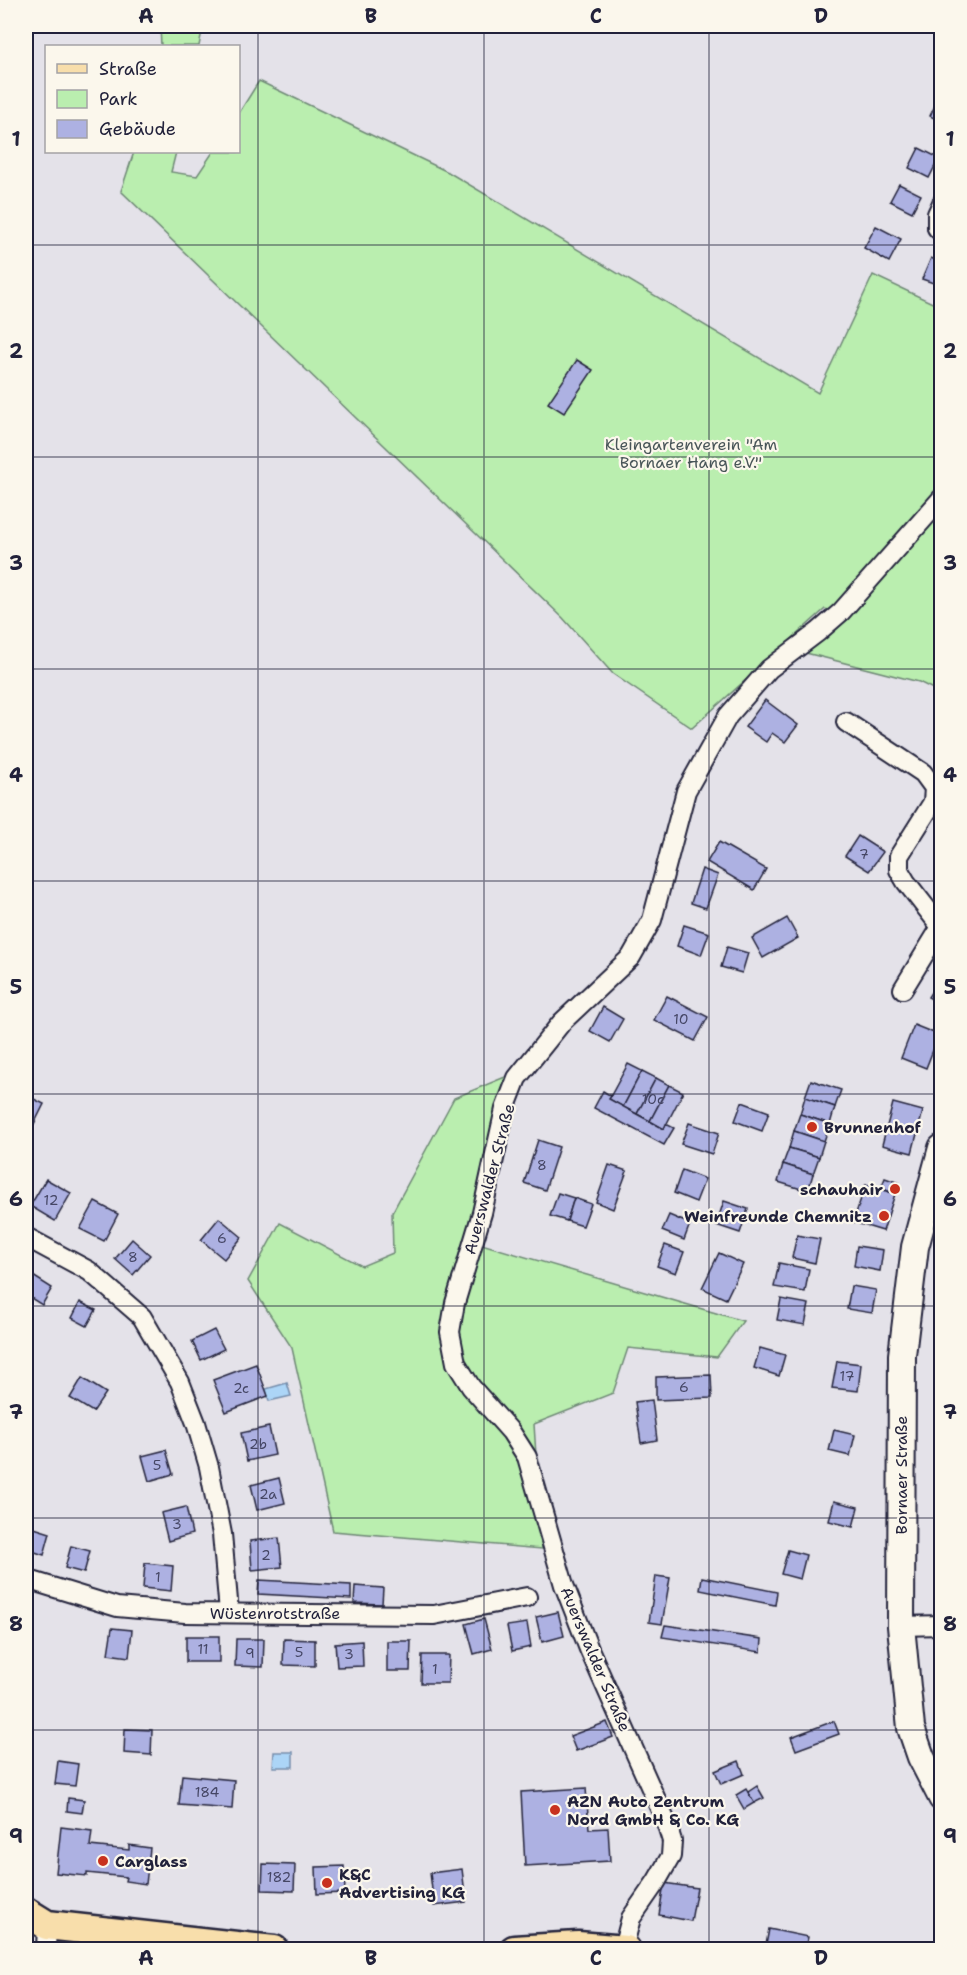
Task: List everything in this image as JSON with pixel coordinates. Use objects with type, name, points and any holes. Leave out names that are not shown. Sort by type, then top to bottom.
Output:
[{"type":"main road","name":"Bornaer Straße","points":[[942,1148],[915,1247],[902,1355],[901,1626],[911,1728],[921,1757],[942,1798]]},
{"type":"main road","points":[[36,1930],[274,1950]]},
{"type":"main road","points":[[514,1950],[578,1946],[624,1949]]},
{"type":"street","points":[[942,204],[937,214],[937,228],[942,233]]},
{"type":"street","name":"Auerswalder Straße","points":[[624,1949],[631,1918],[656,1882],[670,1856],[672,1841],[666,1822],[589,1649],[564,1585],[527,1457],[511,1432],[471,1387],[456,1363],[450,1332],[455,1302],[482,1213],[505,1109],[518,1078],[562,1022],[631,957],[652,920],[686,791],[728,716],[769,669],[841,612],[942,498]]},
{"type":"street","points":[[846,722],[923,773],[934,788],[933,802],[899,856],[899,870],[941,928],[903,989]]},
{"type":"street","points":[[26,1237],[89,1270],[142,1317],[180,1382],[196,1423],[209,1467],[222,1534],[229,1612]]},
{"type":"street","name":"Wüstenrotstraße","points":[[26,1580],[117,1607],[185,1613],[434,1615],[527,1597]]},
{"type":"street","points":[[901,1626],[942,1625]]},
{"type":"green space","points":[[160,26],[203,26],[199,45],[161,45]]},
{"type":"green space","name":"Kleingartenverein \"Am Bornaer Hang e.V.\"","points":[[259,81],[448,172],[818,393],[873,275],[941,307],[941,498],[936,516],[941,513],[941,693],[919,682],[806,653],[840,613],[825,609],[692,728],[613,674],[563,618],[121,191],[134,153],[176,153],[171,172],[197,176],[212,153],[240,153],[240,111]]},
{"type":"green space","points":[[505,1077],[468,1240],[743,1321],[717,1357],[628,1348],[613,1393],[534,1424],[542,1549],[333,1531],[292,1348],[248,1281],[280,1223],[362,1266],[393,1253],[392,1213],[454,1098]]},
{"type":"water","points":[[287,1383],[291,1396],[269,1401],[266,1389]]},
{"type":"water","points":[[274,1752],[293,1752],[293,1767],[273,1767]]},
{"type":"building","points":[[940,95],[942,96],[942,122],[930,116]]},
{"type":"building","points":[[919,148],[939,158],[929,178],[909,168]]},
{"type":"building","points":[[899,184],[921,195],[912,212],[890,201]]},
{"type":"building","points":[[876,226],[901,239],[889,262],[864,248]]},
{"type":"building","points":[[931,258],[942,263],[942,286],[922,279]]},
{"type":"building","points":[[577,360],[593,370],[564,413],[548,403]]},
{"type":"building","points":[[765,700],[798,725],[785,742],[772,733],[766,742],[745,727]]},
{"type":"building","points":[[858,836],[883,852],[869,871],[845,856]]},
{"type":"building","points":[[719,842],[766,869],[754,890],[707,862]]},
{"type":"building","points":[[702,869],[718,875],[706,908],[691,903]]},
{"type":"building","points":[[787,918],[798,938],[763,958],[752,938]]},
{"type":"building","points":[[684,925],[709,933],[701,955],[677,946]]},
{"type":"building","points":[[727,947],[748,953],[742,973],[721,967]]},
{"type":"building","points":[[942,975],[942,1005],[928,997]]},
{"type":"building","points":[[667,996],[708,1017],[695,1041],[654,1020]]},
{"type":"building","points":[[603,1007],[623,1019],[610,1042],[590,1031]]},
{"type":"building","points":[[914,1025],[939,1035],[926,1068],[901,1058]]},
{"type":"building","points":[[628,1064],[642,1071],[623,1107],[609,1099]]},
{"type":"building","points":[[642,1071],[656,1078],[637,1114],[623,1107]]},
{"type":"building","points":[[656,1078],[669,1085],[650,1121],[637,1114]]},
{"type":"building","points":[[811,1080],[841,1090],[835,1107],[805,1097]]},
{"type":"building","points":[[669,1085],[683,1092],[664,1129],[650,1121]]},
{"type":"building","points":[[603,1091],[611,1096],[609,1099],[664,1129],[666,1124],[674,1128],[664,1145],[594,1108]]},
{"type":"building","points":[[26,1095],[44,1104],[31,1130],[26,1127]]},
{"type":"building","points":[[805,1097],[835,1107],[830,1124],[800,1114]]},
{"type":"building","points":[[742,1102],[769,1112],[762,1131],[735,1121]]},
{"type":"building","points":[[893,1103],[923,1111],[912,1153],[882,1145]]},
{"type":"building","name":"Brunnenhof","points":[[800,1114],[830,1124],[824,1141],[794,1131]]},
{"type":"building","points":[[689,1123],[719,1133],[712,1154],[681,1144]]},
{"type":"building","points":[[794,1131],[824,1141],[819,1157],[789,1148]]},
{"type":"building","points":[[538,1140],[559,1147],[545,1190],[524,1183]]},
{"type":"building","points":[[789,1148],[819,1157],[813,1174],[783,1164]]},
{"type":"building","points":[[783,1164],[813,1174],[808,1191],[778,1182]]},
{"type":"building","points":[[609,1165],[627,1171],[613,1209],[596,1202]]},
{"type":"building","points":[[682,1170],[705,1179],[696,1202],[674,1193]]},
{"type":"building","points":[[885,1178],[899,1183],[895,1194],[881,1188]]},
{"type":"building","points":[[46,1179],[71,1193],[55,1221],[30,1206]]},
{"type":"building","points":[[866,1184],[895,1194],[883,1231],[853,1222]]},
{"type":"building","points":[[558,1193],[574,1198],[567,1221],[550,1216]]},
{"type":"building","points":[[574,1198],[591,1204],[583,1226],[567,1221]]},
{"type":"building","points":[[724,1201],[748,1209],[740,1233],[716,1225]]},
{"type":"building","points":[[95,1202],[118,1214],[104,1241],[80,1229]]},
{"type":"building","points":[[669,1215],[690,1224],[684,1240],[662,1231]]},
{"type":"building","points":[[219,1218],[242,1237],[224,1259],[201,1240]]},
{"type":"building","points":[[797,1235],[820,1239],[815,1263],[792,1258]]},
{"type":"building","points":[[132,1239],[150,1255],[133,1275],[115,1259]]},
{"type":"building","points":[[665,1245],[684,1252],[676,1273],[657,1266]]},
{"type":"building","points":[[857,1246],[883,1250],[880,1271],[854,1266]]},
{"type":"building","points":[[719,1253],[743,1264],[726,1299],[702,1288]]},
{"type":"building","points":[[779,1263],[809,1269],[805,1292],[774,1287]]},
{"type":"building","points":[[33,1276],[52,1288],[42,1305],[26,1295],[26,1288]]},
{"type":"building","points":[[851,1286],[876,1290],[872,1313],[847,1309]]},
{"type":"building","points":[[781,1299],[809,1304],[805,1325],[777,1320]]},
{"type":"building","points":[[80,1302],[96,1310],[87,1326],[72,1318]]},
{"type":"building","points":[[214,1330],[224,1349],[201,1360],[192,1341]]},
{"type":"building","points":[[760,1348],[785,1355],[779,1376],[754,1368]]},
{"type":"building","points":[[837,1361],[861,1364],[858,1391],[832,1388]]},
{"type":"building","points":[[256,1364],[268,1396],[226,1412],[213,1380]]},
{"type":"building","points":[[711,1375],[712,1398],[656,1400],[656,1377]]},
{"type":"building","points":[[82,1378],[106,1393],[93,1412],[70,1398]]},
{"type":"building","points":[[652,1400],[657,1440],[641,1443],[635,1402]]},
{"type":"building","points":[[269,1427],[275,1455],[247,1461],[241,1433]]},
{"type":"building","points":[[834,1430],[855,1435],[850,1456],[829,1451]]},
{"type":"building","points":[[166,1450],[173,1474],[149,1481],[142,1456]]},
{"type":"building","points":[[279,1478],[285,1503],[257,1510],[251,1485]]},
{"type":"building","points":[[834,1501],[858,1507],[853,1527],[829,1521]]},
{"type":"building","points":[[186,1507],[192,1534],[168,1541],[161,1513]]},
{"type":"building","points":[[31,1527],[50,1533],[44,1555],[26,1549]]},
{"type":"building","points":[[279,1538],[282,1567],[252,1570],[250,1541]]},
{"type":"building","points":[[71,1546],[90,1551],[84,1573],[65,1568]]},
{"type":"building","points":[[788,1550],[806,1555],[800,1579],[781,1574]]},
{"type":"building","points":[[145,1563],[173,1566],[171,1591],[143,1588]]},
{"type":"building","points":[[656,1576],[670,1578],[662,1624],[649,1622]]},
{"type":"building","points":[[702,1577],[777,1592],[775,1605],[700,1590]]},
{"type":"building","points":[[259,1580],[351,1585],[351,1599],[258,1594]]},
{"type":"building","points":[[355,1586],[383,1588],[382,1604],[354,1603]]},
{"type":"building","points":[[558,1612],[564,1636],[542,1642],[536,1617]]},
{"type":"building","points":[[484,1619],[492,1649],[474,1654],[466,1624]]},
{"type":"building","points":[[527,1623],[531,1647],[512,1651],[507,1626]]},
{"type":"building","points":[[665,1625],[762,1639],[761,1652],[662,1637]]},
{"type":"building","points":[[112,1628],[132,1630],[129,1657],[108,1654]]},
{"type":"building","points":[[186,1636],[219,1636],[219,1662],[186,1662]]},
{"type":"building","points":[[236,1639],[264,1639],[263,1667],[235,1666]]},
{"type":"building","points":[[284,1639],[315,1640],[315,1666],[283,1665]]},
{"type":"building","points":[[362,1641],[363,1666],[337,1667],[335,1643]]},
{"type":"building","points":[[387,1641],[411,1641],[410,1671],[387,1671]]},
{"type":"building","points":[[422,1655],[449,1655],[448,1683],[421,1683]]},
{"type":"building","points":[[834,1721],[839,1734],[796,1750],[791,1737]]},
{"type":"building","points":[[607,1722],[613,1737],[576,1751],[570,1736]]},
{"type":"building","points":[[125,1729],[152,1730],[151,1755],[124,1753]]},
{"type":"building","points":[[58,1761],[78,1764],[75,1786],[55,1784]]},
{"type":"building","points":[[739,1761],[744,1774],[721,1784],[715,1771]]},
{"type":"building","points":[[182,1775],[234,1780],[232,1809],[179,1805]]},
{"type":"building","points":[[757,1786],[764,1798],[754,1803],[748,1792]]},
{"type":"building","name":"AZN Auto Zentrum Nord GmbH & Co. KG","points":[[586,1788],[589,1829],[608,1828],[610,1861],[525,1866],[521,1792]]},
{"type":"building","points":[[746,1789],[754,1803],[744,1809],[736,1795]]},
{"type":"building","points":[[68,1798],[84,1800],[82,1813],[67,1811]]},
{"type":"building","name":"Carglass","points":[[61,1827],[92,1831],[90,1846],[129,1850],[129,1845],[150,1848],[146,1884],[125,1881],[126,1877],[56,1873]]},
{"type":"building","points":[[263,1864],[295,1865],[294,1891],[262,1890]]},
{"type":"building","points":[[344,1866],[345,1893],[317,1894],[316,1867]]},
{"type":"building","points":[[462,1869],[466,1902],[434,1906],[430,1873]]},
{"type":"building","points":[[664,1883],[697,1888],[691,1921],[659,1915]]},
{"type":"building","points":[[769,1929],[808,1937],[805,1950],[765,1950]]},
{"type":"place","name":"Brunnenhof","points":[[812,1127]]},
{"type":"place","name":"schauhair","points":[[895,1189]]},
{"type":"place","name":"Weinfreunde Chemnitz","points":[[884,1216]]},
{"type":"place","name":"AZN Auto Zentrum Nord GmbH & Co. KG","points":[[555,1810]]},
{"type":"place","name":"Carglass","points":[[103,1861]]},
{"type":"place","name":"K&C Advertising KG","points":[[327,1883]]}]
